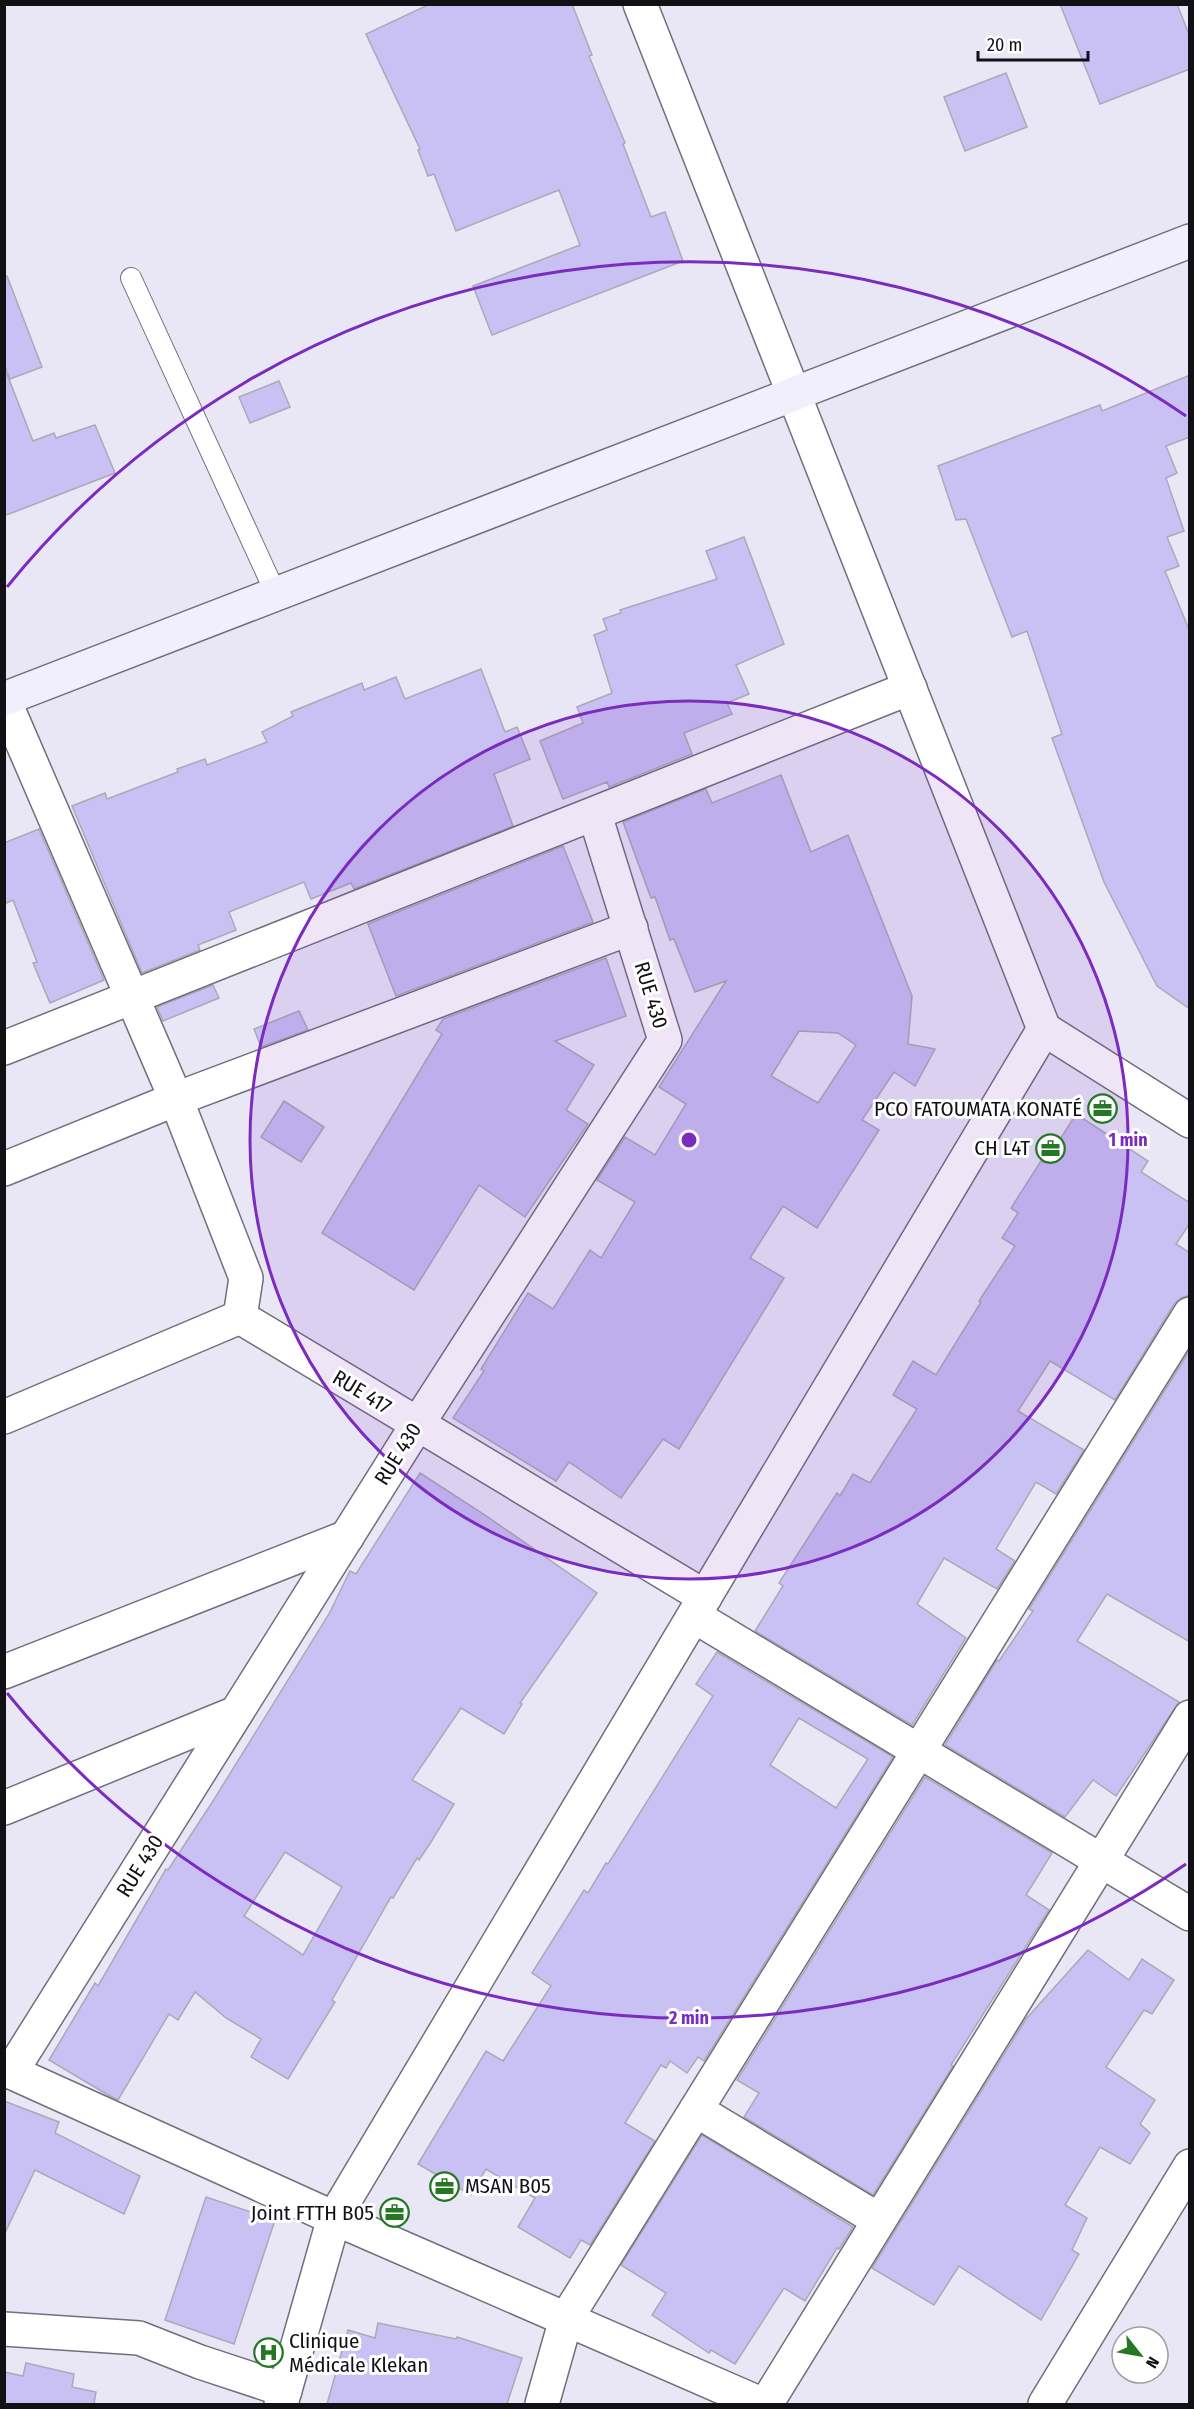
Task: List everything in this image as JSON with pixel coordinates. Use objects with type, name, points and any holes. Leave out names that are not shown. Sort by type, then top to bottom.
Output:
[{"type":"street","points":[[640,4],[1044,1029],[1190,1121]]},
{"type":"street","points":[[4,1417],[240,1317],[246,1278],[176,1099],[4,700],[1187,241]]},
{"type":"street","points":[[4,1048],[910,688]]},
{"type":"street","name":"RUE 430","points":[[8,2071],[417,1425],[665,1040],[595,815]]},
{"type":"street","points":[[4,1169],[176,1099],[631,928]]},
{"type":"street","points":[[4,2329],[139,2338],[283,2397],[334,2218],[1044,1029]]},
{"type":"street","points":[[542,2404],[566,2319],[1190,1314]]},
{"type":"street","name":"RUE 417","points":[[240,1317],[417,1425],[918,1751],[1190,1914]]},
{"type":"street","points":[[4,1672],[347,1537]]},
{"type":"street","points":[[4,1808],[236,1713]]},
{"type":"street","points":[[766,2404],[1190,1717]]},
{"type":"street","points":[[8,2071],[334,2218],[761,2404]]},
{"type":"street","points":[[696,2110],[879,2220]]},
{"type":"street","points":[[1045,2404],[1190,2166]]},
{"type":"lane","points":[[131,278],[276,594]]},
{"type":"building","points":[[430,4],[572,4],[592,55],[589,56],[625,143],[623,144],[651,217],[665,212],[683,261],[492,335],[473,286],[580,245],[559,190],[456,231],[434,174],[428,176],[418,150],[420,149],[366,34]]},
{"type":"building","points":[[1060,4],[1177,4],[1190,37],[1190,69],[1100,104]]},
{"type":"building","points":[[1006,73],[1027,127],[965,151],[944,97]]},
{"type":"building","points":[[4,276],[7,276],[42,367],[10,379],[4,364]]},
{"type":"building","points":[[4,374],[7,374],[33,441],[54,433],[56,438],[95,425],[115,473],[4,516]]},
{"type":"building","points":[[1190,375],[1190,437],[1166,446],[1177,473],[1166,478],[1184,531],[1167,537],[1179,566],[1165,571],[1190,632],[1190,1009],[1157,986],[1104,882],[1052,738],[1062,734],[1027,631],[1012,637],[966,519],[956,520],[938,466],[1100,405],[1102,411]]},
{"type":"building","points":[[279,381],[290,407],[250,423],[239,397]]},
{"type":"building","points":[[744,537],[784,644],[736,665],[749,694],[727,703],[732,714],[684,733],[692,754],[609,787],[607,782],[563,799],[540,741],[583,723],[577,707],[612,693],[594,635],[607,630],[603,619],[621,613],[620,610],[717,579],[706,551]]},
{"type":"building","points":[[481,669],[505,732],[517,727],[530,759],[494,774],[513,826],[354,889],[351,883],[311,899],[304,882],[229,912],[236,930],[198,945],[200,950],[142,973],[72,806],[105,793],[107,799],[178,772],[177,769],[205,759],[207,765],[267,742],[262,732],[293,716],[291,712],[362,683],[364,690],[396,677],[405,699]]},
{"type":"building","points":[[781,775],[811,852],[848,835],[912,996],[908,1044],[935,1049],[915,1086],[894,1072],[862,1120],[879,1130],[817,1228],[783,1206],[750,1258],[784,1278],[679,1449],[663,1439],[621,1498],[569,1462],[556,1481],[453,1418],[484,1371],[481,1369],[528,1293],[553,1309],[590,1250],[601,1258],[635,1202],[597,1180],[625,1137],[655,1155],[686,1104],[659,1087],[726,981],[695,992],[674,939],[670,940],[655,897],[651,898],[623,822],[706,789],[712,803]],"holes":[[[799,1031],[838,1033],[856,1045],[818,1103],[771,1076]]]},
{"type":"building","points":[[39,829],[104,980],[50,1003],[33,963],[37,962],[13,900],[4,904],[4,843]]},
{"type":"building","points":[[563,846],[593,922],[396,996],[368,924]]},
{"type":"building","points":[[606,958],[626,1016],[555,1041],[594,1065],[566,1110],[588,1124],[525,1217],[479,1185],[414,1290],[322,1233],[442,1034],[436,1030],[443,1019]]},
{"type":"building","points":[[213,985],[219,998],[163,1021],[157,1007]]},
{"type":"building","points":[[299,1011],[308,1030],[261,1047],[254,1029]]},
{"type":"building","points":[[284,1101],[324,1127],[301,1162],[261,1137]]},
{"type":"building","points":[[1076,1114],[1148,1161],[1141,1172],[1190,1203],[1190,1223],[1176,1244],[1190,1253],[1190,1295],[1174,1304],[1115,1400],[1050,1361],[1018,1411],[1084,1450],[1056,1494],[1036,1482],[996,1549],[1015,1561],[997,1589],[944,1558],[917,1604],[966,1638],[912,1725],[755,1631],[783,1586],[779,1583],[837,1493],[840,1496],[853,1474],[870,1483],[917,1409],[893,1395],[913,1361],[936,1375],[981,1302],[979,1301],[1015,1246],[1002,1238],[1018,1213],[1011,1208],[1041,1161],[1045,1163]]},
{"type":"building","points":[[1190,1350],[1190,1642],[1107,1594],[1077,1641],[1179,1702],[1116,1796],[1093,1780],[1065,1817],[945,1745],[997,1660],[999,1661],[1033,1611],[1029,1609]]},
{"type":"building","points":[[420,1473],[597,1593],[520,1703],[522,1704],[504,1734],[461,1708],[412,1780],[454,1804],[419,1860],[417,1858],[393,1898],[391,1897],[332,2000],[335,2002],[288,2079],[251,2057],[261,2039],[226,2018],[195,1992],[178,2020],[169,2014],[118,2100],[49,2060],[95,1983],[98,1986],[166,1869],[168,1870],[213,1801],[329,1614],[350,1571],[356,1574]],"holes":[[[285,1852],[342,1887],[303,1955],[244,1916]]]},
{"type":"building","points":[[717,1652],[893,1757],[704,2061],[698,2057],[687,2073],[670,2061],[666,2068],[661,2065],[625,2123],[655,2141],[590,2245],[581,2240],[570,2258],[518,2227],[535,2198],[486,2169],[471,2195],[418,2164],[486,2051],[503,2061],[551,1986],[532,1973],[584,1890],[588,1893],[606,1863],[608,1864],[713,1696],[696,1684]],"holes":[[[799,1718],[868,1759],[836,1808],[770,1765]]]},
{"type":"building","points":[[925,1777],[1052,1853],[1026,1895],[1049,1910],[951,2065],[953,2066],[873,2195],[744,2117],[759,2093],[737,2080]]},
{"type":"building","points":[[1088,1950],[1129,1980],[1142,1959],[1174,1980],[1152,2014],[1144,2010],[1106,2067],[1155,2100],[1140,2124],[1150,2133],[1130,2164],[1100,2147],[1065,2205],[1087,2218],[1072,2250],[1079,2254],[1041,2320],[959,2266],[934,2305],[872,2268],[1026,2019]]},
{"type":"building","points":[[4,2101],[59,2122],[55,2133],[140,2176],[124,2214],[35,2170],[4,2235]]},
{"type":"building","points":[[702,2135],[853,2227],[839,2249],[837,2248],[805,2301],[784,2288],[735,2364],[711,2350],[709,2353],[652,2315],[666,2293],[621,2265]]},
{"type":"building","points":[[206,2197],[275,2220],[234,2344],[165,2320]]},
{"type":"building","points":[[378,2323],[456,2339],[457,2337],[522,2358],[507,2404],[327,2404],[348,2330],[375,2338]]},
{"type":"building","points":[[26,2363],[74,2374],[72,2387],[96,2392],[94,2404],[4,2404],[4,2372],[23,2376]]},
{"type":"place","name":"PCO FATOUMATA KONATÉ","points":[[1103,1109]]},
{"type":"place","name":"CH L4T","points":[[1051,1148]]},
{"type":"place","name":"MSAN B05","points":[[444,2186]]},
{"type":"place","name":"Joint FTTH B05","points":[[395,2213]]},
{"type":"place","name":"Clinique Médicale Klekan","points":[[268,2353]]}]
